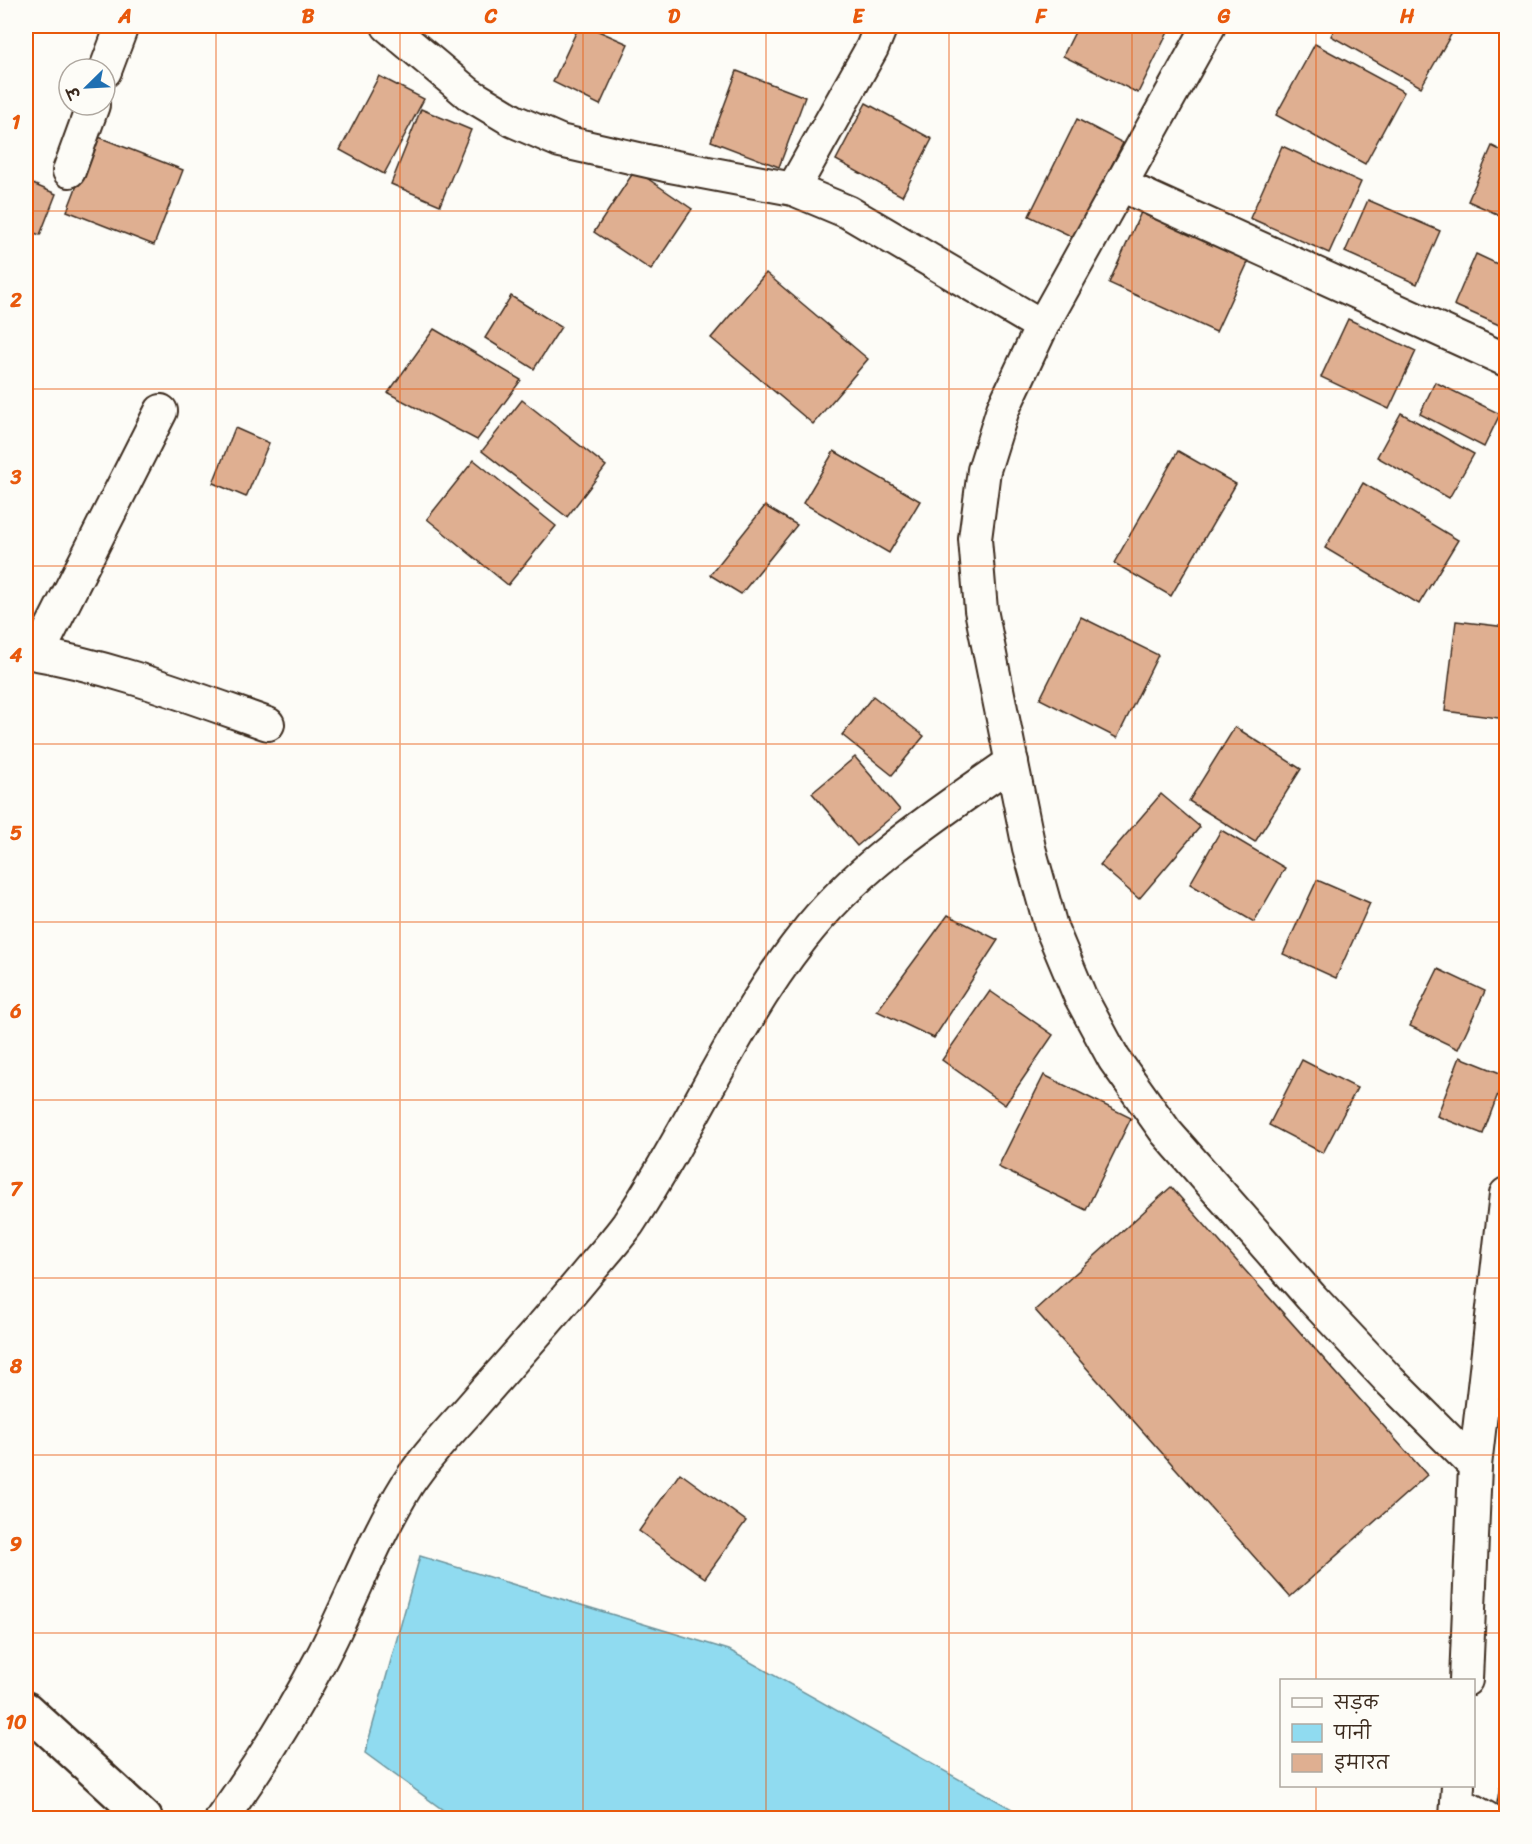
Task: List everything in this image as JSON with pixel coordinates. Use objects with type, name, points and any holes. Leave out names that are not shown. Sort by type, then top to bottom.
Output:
[{"type":"main road","points":[[26,1709],[145,1818]]},
{"type":"street","points":[[110,57],[122,26]]},
{"type":"street","points":[[388,26],[469,94],[514,121],[560,141],[688,170],[793,189],[858,218],[1042,326]]},
{"type":"street","points":[[793,189],[872,48],[881,26]]},
{"type":"street","points":[[1209,26],[1042,326],[1003,409],[984,470],[975,539],[981,610],[1029,848],[1051,927],[1080,996],[1114,1059],[1166,1132],[1311,1297],[1390,1381],[1475,1466]]},
{"type":"street","points":[[69,171],[89,117]]},
{"type":"street","points":[[1121,184],[1506,360]]},
{"type":"street","points":[[161,411],[32,653],[85,663],[129,675],[268,724]]},
{"type":"street","points":[[222,1818],[306,1688],[408,1484],[626,1226],[767,986],[804,935],[842,893],[888,853],[934,816],[1012,762]]},
{"type":"street","points":[[1466,1679],[1475,1466],[1499,1320],[1506,1194]]},
{"type":"street","points":[[1457,1802],[1486,1818]]},
{"type":"water","points":[[420,1556],[729,1650],[1021,1814],[1020,1818],[454,1818],[365,1753]]},
{"type":"building","points":[[579,26],[587,26],[628,44],[600,105],[553,82]]},
{"type":"building","points":[[1078,26],[1171,26],[1138,93],[1063,56]]},
{"type":"building","points":[[1336,26],[1456,26],[1421,87],[1331,36]]},
{"type":"building","points":[[1315,44],[1404,92],[1365,164],[1276,115]]},
{"type":"building","points":[[737,71],[805,97],[779,167],[711,141]]},
{"type":"building","points":[[379,76],[424,99],[384,174],[340,150]]},
{"type":"building","points":[[866,103],[932,139],[902,196],[836,160]]},
{"type":"building","points":[[421,109],[471,130],[440,205],[391,184]]},
{"type":"building","points":[[1077,119],[1123,143],[1075,238],[1029,216]]},
{"type":"building","points":[[96,136],[183,170],[154,245],[67,211]]},
{"type":"building","points":[[1282,146],[1361,182],[1329,253],[1250,218]]},
{"type":"building","points":[[1492,146],[1506,153],[1506,218],[1468,201]]},
{"type":"building","points":[[635,170],[692,209],[651,270],[594,232]]},
{"type":"building","points":[[26,181],[56,194],[40,235],[26,230]]},
{"type":"building","points":[[1368,200],[1440,231],[1417,284],[1345,252]]},
{"type":"building","points":[[1142,210],[1249,260],[1216,332],[1109,283]]},
{"type":"building","points":[[1476,254],[1506,268],[1506,328],[1454,305]]},
{"type":"building","points":[[766,273],[868,359],[813,424],[711,338]]},
{"type":"building","points":[[511,296],[561,327],[534,369],[485,338]]},
{"type":"building","points":[[1348,319],[1416,351],[1389,409],[1321,377]]},
{"type":"building","points":[[434,329],[521,380],[477,440],[388,393]]},
{"type":"building","points":[[1435,382],[1500,414],[1484,447],[1420,414]]},
{"type":"building","points":[[522,400],[606,466],[567,517],[482,451]]},
{"type":"building","points":[[1401,413],[1474,454],[1449,498],[1377,457]]},
{"type":"building","points":[[235,428],[269,443],[246,497],[213,483]]},
{"type":"building","points":[[834,451],[920,501],[889,553],[803,503]]},
{"type":"building","points":[[1178,451],[1236,484],[1171,596],[1114,563]]},
{"type":"building","points":[[474,460],[556,526],[508,585],[427,519]]},
{"type":"building","points":[[1363,483],[1458,540],[1419,604],[1325,548]]},
{"type":"building","points":[[765,506],[797,525],[741,594],[710,575]]},
{"type":"building","points":[[1081,617],[1158,655],[1117,738],[1040,699]]},
{"type":"building","points":[[1456,621],[1506,627],[1506,719],[1445,711]]},
{"type":"building","points":[[873,696],[924,736],[892,775],[842,735]]},
{"type":"building","points":[[1235,727],[1301,769],[1255,842],[1189,801]]},
{"type":"building","points":[[855,757],[900,810],[857,846],[812,793]]},
{"type":"building","points":[[1161,794],[1200,827],[1139,899],[1100,865]]},
{"type":"building","points":[[1221,830],[1285,868],[1254,922],[1190,884]]},
{"type":"building","points":[[1317,880],[1370,903],[1336,978],[1283,954]]},
{"type":"building","points":[[948,915],[998,940],[934,1038],[877,1011]]},
{"type":"building","points":[[1438,969],[1485,991],[1458,1049],[1410,1026]]},
{"type":"building","points":[[990,991],[1053,1035],[1005,1105],[942,1060]]},
{"type":"building","points":[[1460,1057],[1505,1075],[1483,1134],[1437,1116]]},
{"type":"building","points":[[1302,1060],[1357,1088],[1323,1153],[1269,1125]]},
{"type":"building","points":[[1044,1075],[1131,1118],[1086,1210],[998,1167]]},
{"type":"building","points":[[1171,1187],[1427,1475],[1290,1597],[1035,1310]]},
{"type":"building","points":[[680,1473],[746,1521],[705,1578],[639,1531]]},
{"type":"building","points":[[1506,1750],[1506,1805],[1497,1803]]}]
